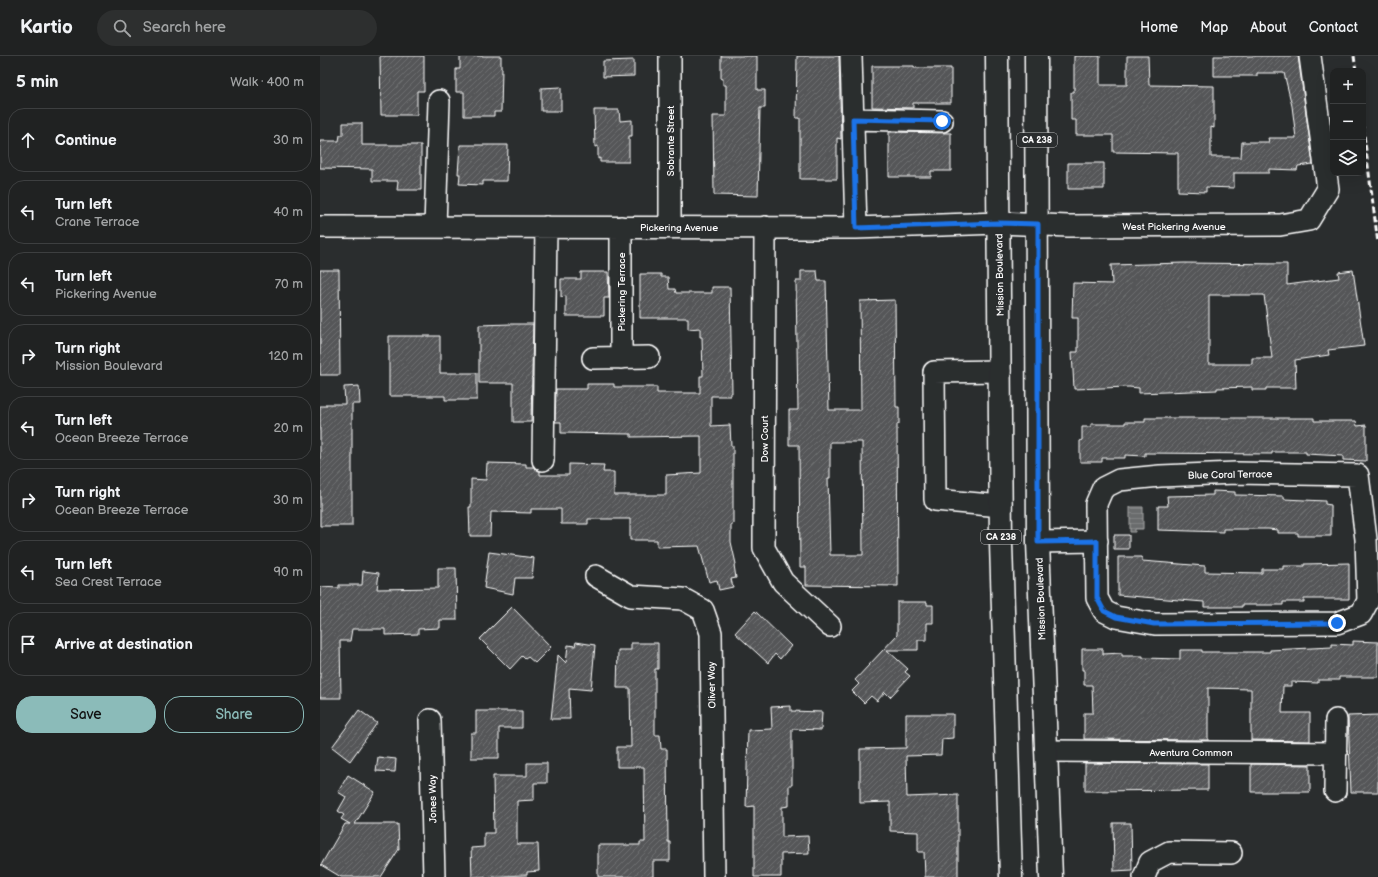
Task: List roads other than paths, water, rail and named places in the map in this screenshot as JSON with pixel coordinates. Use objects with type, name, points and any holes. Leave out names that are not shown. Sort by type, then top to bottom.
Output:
[{"type":"main road","name":"Mission Boulevard","points":[[996,56],[1001,506],[1011,877]]},
{"type":"main road","name":"Mission Boulevard","points":[[1036,56],[1038,224],[1038,542],[1051,877]]},
{"type":"street","name":"Sobrante Street","points":[[670,56],[670,227]]},
{"type":"street","points":[[851,56],[856,228]]},
{"type":"street","name":"West Pickering Avenue","points":[[1038,224],[1068,226],[1280,225],[1309,220],[1328,189],[1310,56]]},
{"type":"street","points":[[435,227],[439,101]]},
{"type":"street","points":[[853,119],[942,121]]},
{"type":"street","name":"Pickering Avenue","points":[[320,227],[856,228],[998,223],[1038,224]]},
{"type":"street","points":[[543,460],[546,227]]},
{"type":"street","name":"Pickering Terrace","points":[[621,227],[622,358]]},
{"type":"street","name":"Dow Court","points":[[765,227],[764,548],[783,582],[830,626]]},
{"type":"street","points":[[593,358],[649,357]]},
{"type":"street","points":[[1000,371],[934,372],[936,500],[1001,506]]},
{"type":"street","name":"Blue Coral Terrace","points":[[1236,473],[1358,476],[1366,539],[1368,601],[1360,614],[1337,623],[1154,624],[1116,617],[1104,611],[1097,598],[1097,541],[1096,504],[1103,488],[1119,480],[1160,476],[1236,473]]},
{"type":"street","points":[[1038,542],[1097,541]]},
{"type":"street","name":"Oliver Way","points":[[596,576],[632,596],[683,599],[703,610],[711,633],[714,877]]},
{"type":"street","name":"Jones Way","points":[[430,720],[434,877]]},
{"type":"street","points":[[1335,791],[1336,720]]},
{"type":"street","name":"Aventura Common","points":[[1046,751],[1336,753]]},
{"type":"street","points":[[1144,877],[1150,862],[1169,852],[1231,853]]},
{"type":"railway","points":[[1354,56],[1356,68]]},
{"type":"railway","points":[[1365,140],[1378,243]]}]
